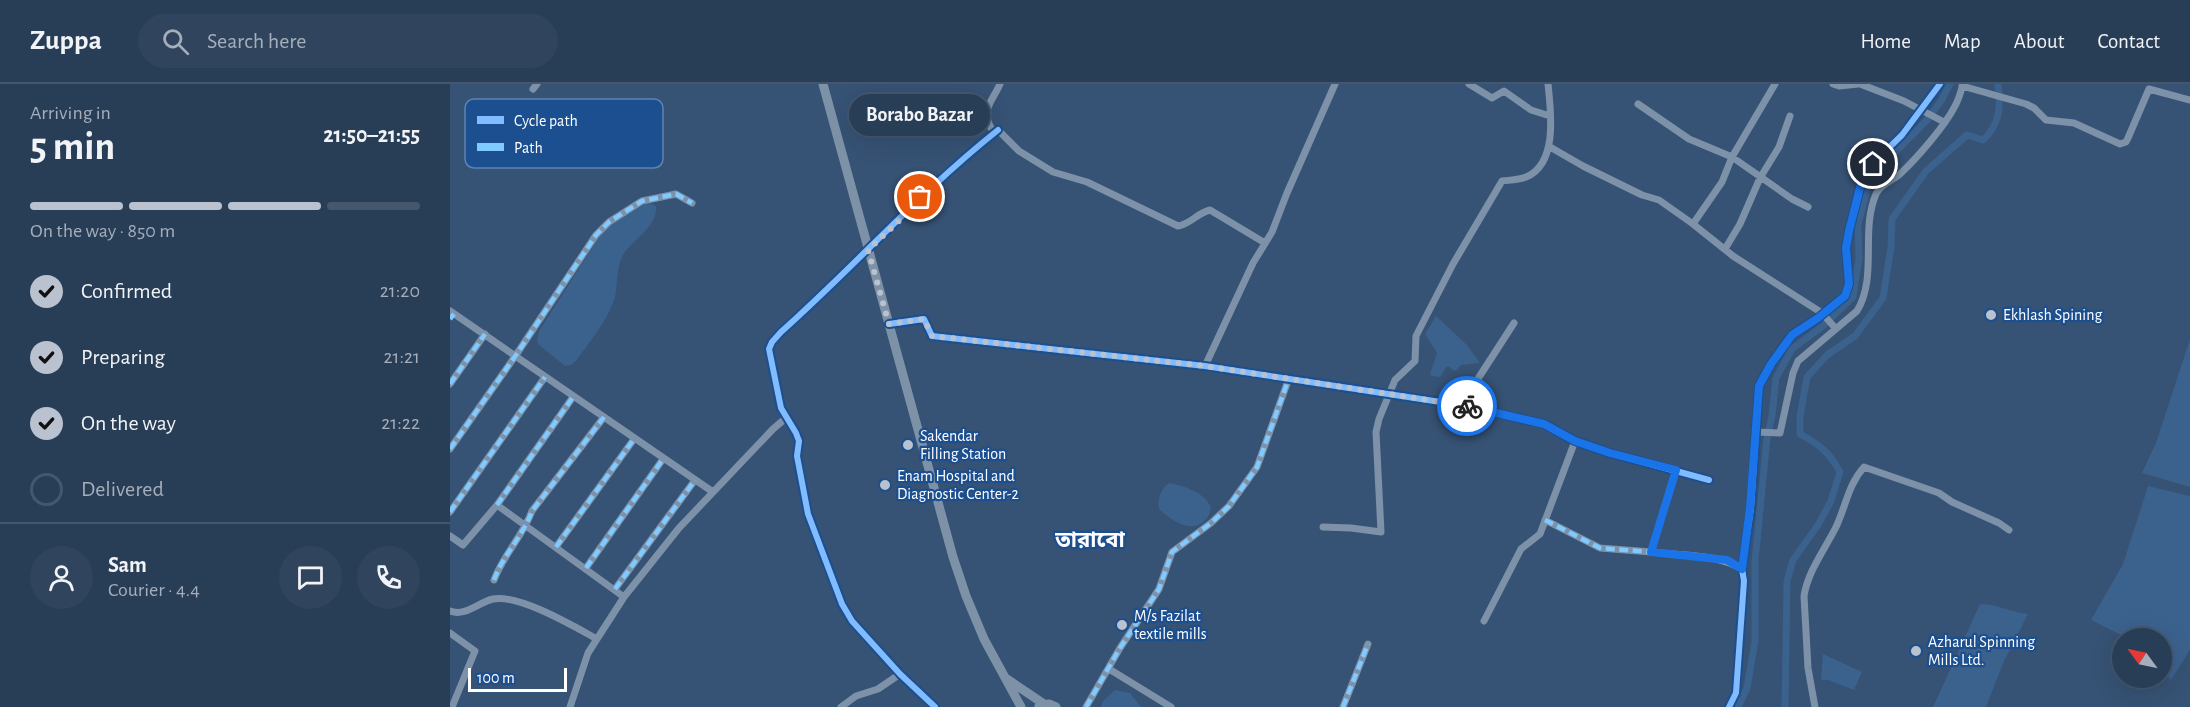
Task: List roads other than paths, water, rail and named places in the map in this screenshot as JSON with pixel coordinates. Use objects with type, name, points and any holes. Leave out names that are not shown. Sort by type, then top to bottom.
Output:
[{"type":"highway","points":[[823,84],[918,433],[966,596],[984,639],[1021,707]]},
{"type":"highway","points":[[1006,678],[1040,706],[1056,707]]},
{"type":"street","points":[[1000,84],[987,107],[986,119],[991,128],[998,130],[1019,151],[1053,172],[1087,182],[1178,226],[1186,225],[1202,212],[1210,210],[1265,243]]},
{"type":"street","points":[[1205,366],[1253,263],[1272,232],[1335,84]]},
{"type":"street","points":[[1469,84],[1492,98],[1504,91],[1531,110],[1550,116]]},
{"type":"street","points":[[1323,527],[1381,532],[1376,432],[1388,395],[1395,380],[1415,361],[1416,336],[1459,254],[1502,181],[1525,178],[1537,170],[1550,147],[1548,84]]},
{"type":"street","points":[[1693,224],[1722,182],[1732,157],[1775,84]]},
{"type":"street","points":[[1833,84],[1839,86],[1859,84],[1875,89],[1944,122]]},
{"type":"street","points":[[1729,707],[1736,693],[1744,581],[1742,569],[1750,508],[1759,386],[1771,364],[1792,335],[1845,296],[1849,284],[1846,248],[1864,172],[1902,135],[1940,84]]},
{"type":"street","points":[[1757,432],[1780,433],[1798,361],[1857,311],[1863,302],[1868,281],[1872,206],[1876,191],[1900,174],[1944,122],[1955,106],[1963,85],[2034,108],[2046,120],[2074,123],[2120,144],[2126,142],[2146,91],[2149,89],[2190,100]]},
{"type":"street","points":[[1638,104],[1689,139],[1732,157],[1760,178],[1808,207]]},
{"type":"street","points":[[1725,249],[1740,224],[1760,178],[1779,147],[1790,116]]},
{"type":"street","points":[[935,707],[900,674],[852,621],[842,604],[808,514],[797,456],[799,441],[781,408],[769,350],[772,342],[901,219],[920,197],[998,130]]},
{"type":"street","points":[[1550,147],[1642,195],[1659,200],[1725,249],[1823,314],[1836,329]]},
{"type":"street","points":[[450,449],[596,235],[609,222],[642,201],[676,194],[692,203]]},
{"type":"street","points":[[451,315],[485,334],[713,492]]},
{"type":"street","points":[[889,324],[924,319],[932,336],[1205,366],[1461,405],[1544,424],[1575,441],[1610,453],[1709,480]]},
{"type":"street","points":[[1461,405],[1514,323]]},
{"type":"street","points":[[450,384],[485,334]]},
{"type":"street","points":[[450,512],[544,377]]},
{"type":"street","points":[[1086,707],[1120,648],[1159,589],[1172,552],[1229,506],[1257,467],[1289,378]]},
{"type":"street","points":[[450,536],[463,545],[497,505],[573,397]]},
{"type":"street","points":[[494,580],[498,569],[526,527],[532,511],[604,417]]},
{"type":"street","points":[[570,707],[580,671],[624,597],[679,528],[786,418]]},
{"type":"street","points":[[556,547],[634,439]]},
{"type":"street","points":[[1484,621],[1521,549],[1540,534],[1575,441]]},
{"type":"street","points":[[586,568],[663,459]]},
{"type":"street","points":[[1815,707],[1808,668],[1804,596],[1806,585],[1837,525],[1854,479],[1864,467],[1939,493],[1952,502],[2009,530]]},
{"type":"street","points":[[1651,552],[1676,470]]},
{"type":"street","points":[[615,589],[695,480]]},
{"type":"street","points":[[497,505],[624,597]]},
{"type":"street","points":[[1545,520],[1600,548],[1727,560],[1742,569]]},
{"type":"street","points":[[450,613],[459,614],[494,599],[513,600],[549,614],[597,639]]},
{"type":"street","points":[[450,633],[476,651],[452,707]]},
{"type":"street","points":[[1343,707],[1368,644]]},
{"type":"street","points":[[1109,669],[1171,707]]},
{"type":"street","points":[[841,707],[856,696],[878,689],[900,674]]},
{"type":"water","points":[[649,203],[656,206],[656,213],[649,227],[623,255],[618,270],[615,297],[608,314],[576,361],[565,366],[539,345],[537,341],[539,331],[607,227]]},
{"type":"water","points":[[1436,316],[1467,345],[1480,363],[1461,365],[1455,371],[1447,366],[1440,377],[1430,374],[1437,353],[1425,334]]},
{"type":"water","points":[[2190,339],[2190,487],[2142,473],[2156,443]]},
{"type":"water","points":[[1169,483],[1192,490],[1207,500],[1211,507],[1207,518],[1195,526],[1183,525],[1159,509],[1160,494]]},
{"type":"water","points":[[2148,486],[2190,496],[2190,650],[2172,678],[2172,628],[2112,628],[2112,630],[2091,620],[2123,564]]},
{"type":"water","points":[[1980,604],[2028,614],[2004,661],[1986,707],[1933,707]]},
{"type":"water","points":[[1823,654],[1862,672],[1854,690],[1828,680],[1821,680]]},
{"type":"water","points":[[1115,690],[1130,693],[1141,707],[1101,707],[1103,701]]},
{"type":"waterway","points":[[1738,707],[1747,688],[1755,641],[1755,561],[1767,438],[1776,378],[1792,349],[1823,326],[1853,297],[1859,258],[1858,224],[1870,178],[1927,120],[1950,84]]},
{"type":"waterway","points":[[1785,707],[1787,581],[1793,560],[1818,525],[1831,501],[1840,472],[1823,450],[1800,434],[1800,416],[1807,377],[1827,355],[1855,336],[1883,298],[1891,247],[1892,219],[1926,171],[1967,135],[1983,140],[1989,134],[1998,115],[1998,84]]},
{"type":"place","name":"Borabo Bazar","points":[[920,197]]},
{"type":"place","name":"Ekhlash Spining","points":[[1991,315]]},
{"type":"place","name":"Sakendar Filling Station","points":[[908,445]]},
{"type":"place","name":"Enam Hospital and Diagnostic Center-2","points":[[885,485]]},
{"type":"place","name":"M/s Fazilat textile mills","points":[[1122,625]]},
{"type":"place","name":"Azharul Spinning Mills Ltd.","points":[[1916,651]]},
{"type":"district","name":"তারাবো","points":[[1090,540]]}]
